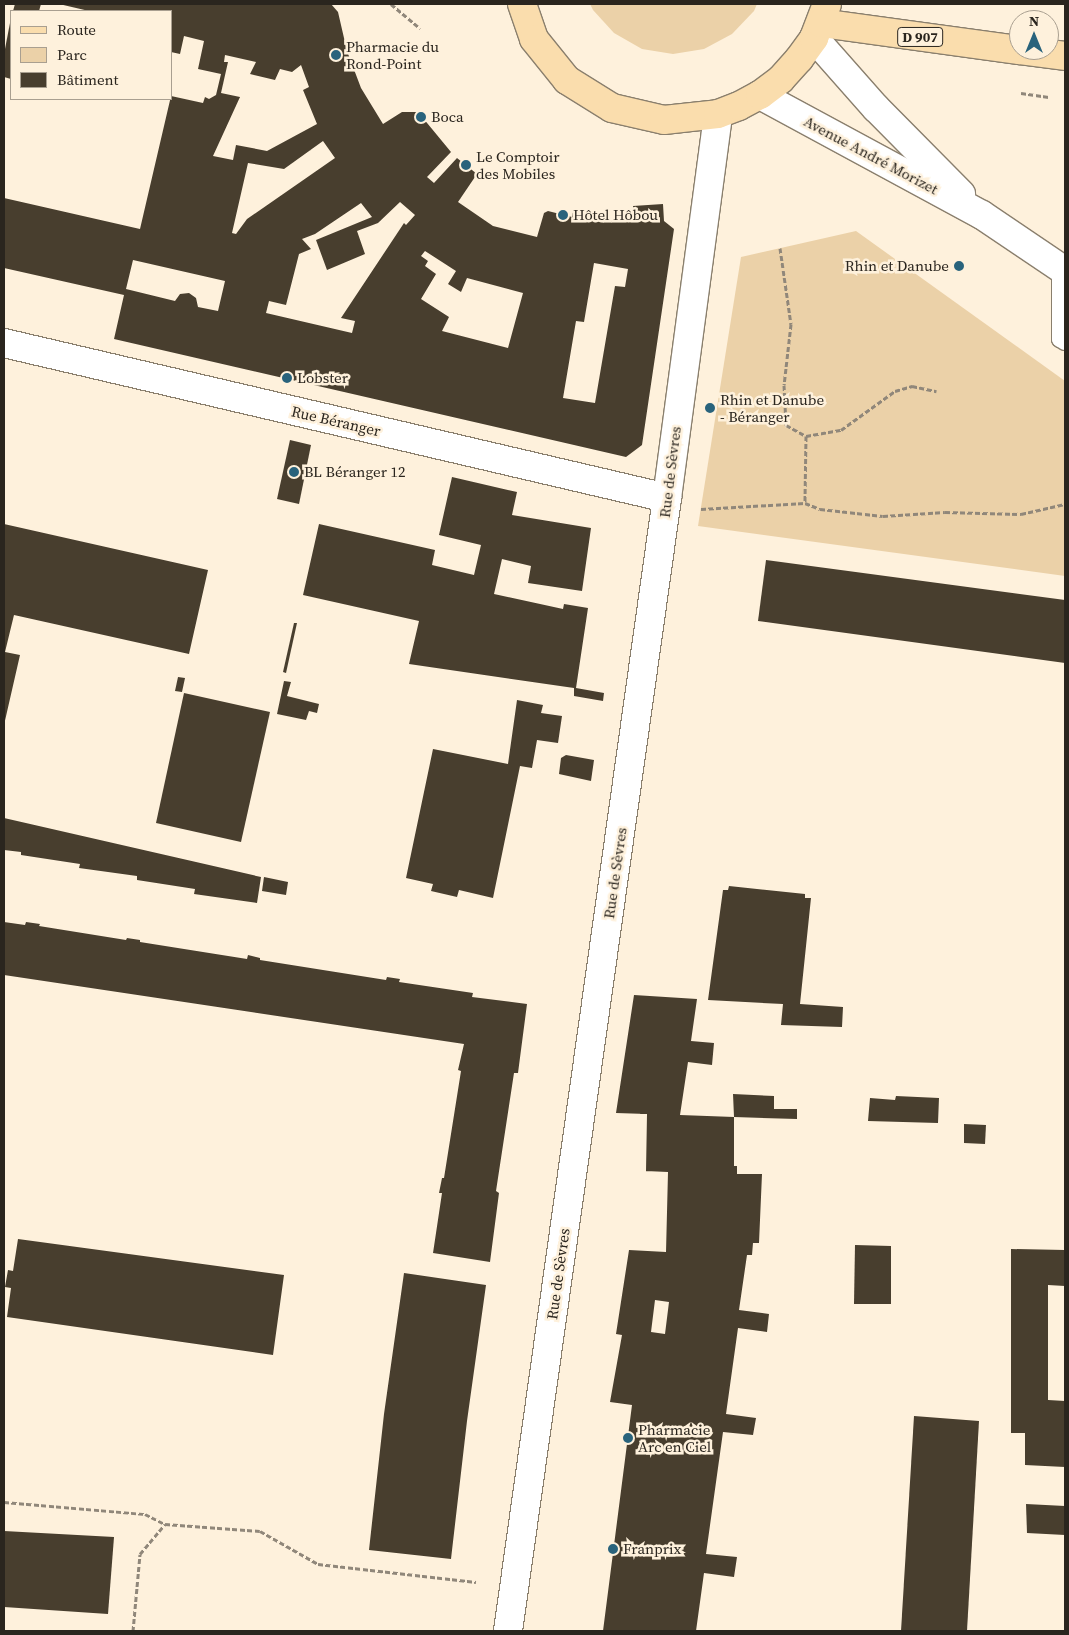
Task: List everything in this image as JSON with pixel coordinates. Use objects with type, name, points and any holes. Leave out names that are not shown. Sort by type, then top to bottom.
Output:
[{"type":"main road","points":[[522,4],[534,39],[567,80],[612,108],[664,120],[718,114],[760,95],[781,79],[799,59],[821,21]]},
{"type":"main road","name":"D 907","points":[[821,21],[1009,48]]},
{"type":"street","name":"Avenue André Morizet","points":[[821,21],[876,108],[982,215]]},
{"type":"street","name":"Avenue André Morizet","points":[[760,95],[982,215],[1063,269]]},
{"type":"street","name":"Rue de Sèvres","points":[[508,1631],[668,498],[718,114]]},
{"type":"street","name":"Rue Béranger","points":[[4,344],[668,498]]},
{"type":"lane","name":"Avenue André Morizet","points":[[1063,269],[1060,339],[1065,342]]},
{"type":"path","points":[[391,4],[420,28]]},
{"type":"path","points":[[1021,93],[1048,97]]},
{"type":"path","points":[[780,248],[791,324],[784,385],[786,425],[806,436],[841,430],[895,391],[912,386],[936,391]]},
{"type":"path","points":[[805,503],[806,436]]},
{"type":"path","points":[[700,509],[805,503],[820,509],[883,516],[963,512],[1021,514],[1065,504]]},
{"type":"path","points":[[4,1502],[145,1514],[165,1524],[260,1531],[318,1564],[476,1582]]},
{"type":"path","points":[[133,1631],[140,1554],[165,1524]]},
{"type":"green space","points":[[590,4],[757,4],[754,11],[732,34],[704,49],[673,54],[642,49],[614,33],[593,10]]},
{"type":"green space","points":[[856,231],[1065,381],[1065,576],[698,526],[741,257]]},
{"type":"building","points":[[15,4],[41,4],[39,10],[13,10]]},
{"type":"building","points":[[59,4],[331,4],[338,12],[347,51],[361,88],[383,124],[402,112],[418,112],[451,152],[427,177],[434,183],[457,158],[477,174],[458,202],[493,226],[537,237],[544,213],[548,211],[572,217],[573,211],[586,213],[584,219],[635,222],[633,206],[663,204],[664,221],[674,229],[642,445],[626,457],[114,339],[124,295],[4,268],[4,198],[140,229],[172,96],[203,103],[205,97],[209,99],[216,95],[221,74],[198,69],[204,41],[184,36],[180,54],[172,52],[172,10],[85,10]],"holes":[[[225,55],[256,62],[250,74],[275,80],[280,69],[292,72],[301,65],[309,87],[303,90],[317,124],[267,151],[236,145],[233,160],[213,156],[240,97],[221,93],[228,62],[224,62]],[[323,141],[335,158],[247,219],[236,234],[232,233],[248,163],[284,169]],[[400,202],[415,215],[406,225],[404,223],[341,318],[355,321],[352,333],[266,313],[269,301],[286,305],[299,254],[311,249],[302,239],[315,234],[361,203],[372,217],[316,240],[327,270],[365,254],[357,231],[378,223]],[[425,251],[456,271],[448,284],[461,292],[467,278],[523,293],[508,348],[442,331],[449,317],[421,299],[436,274],[425,266],[428,261],[421,256]],[[133,260],[225,281],[218,311],[198,307],[196,298],[189,293],[180,294],[175,301],[126,289]],[[594,263],[628,269],[625,287],[615,286],[595,403],[563,398],[576,321],[584,322]]]},
{"type":"building","points":[[10,23],[10,79],[4,77],[4,54]]},
{"type":"building","name":"BL Béranger 12","points":[[290,440],[311,445],[299,504],[277,499]]},
{"type":"building","points":[[452,477],[517,492],[512,515],[591,528],[582,591],[528,583],[531,566],[502,559],[494,594],[563,609],[564,604],[588,608],[576,688],[604,693],[603,701],[574,696],[574,688],[409,664],[419,621],[303,595],[319,524],[435,550],[432,565],[474,575],[481,545],[439,535]]},
{"type":"building","points":[[4,524],[208,570],[189,654],[14,615],[5,652],[20,655],[4,725]]},
{"type":"building","points":[[766,560],[1065,600],[1065,663],[758,621]]},
{"type":"building","points":[[294,623],[297,623],[286,673],[283,672]]},
{"type":"building","points":[[178,677],[185,678],[182,692],[175,691]]},
{"type":"building","points":[[284,681],[291,682],[287,696],[319,704],[317,713],[309,711],[306,720],[277,714]]},
{"type":"building","points":[[184,693],[270,712],[241,842],[156,823]]},
{"type":"building","points":[[517,700],[543,705],[541,713],[562,716],[558,743],[537,740],[532,768],[520,766],[493,898],[459,890],[457,897],[431,891],[433,884],[406,878],[433,749],[508,764]]},
{"type":"building","points":[[566,755],[594,760],[591,781],[559,774],[561,758]]},
{"type":"building","points":[[4,818],[261,877],[257,903],[194,894],[195,889],[137,880],[137,876],[79,868],[80,864],[21,855],[21,852],[4,850]]},
{"type":"building","points":[[264,877],[288,882],[286,895],[262,891]]},
{"type":"building","points":[[729,886],[805,894],[805,898],[811,898],[800,1004],[843,1007],[842,1027],[781,1025],[783,1004],[708,1000],[723,890],[728,890]]},
{"type":"building","points":[[4,922],[25,925],[26,922],[40,924],[39,926],[126,940],[127,938],[140,940],[140,942],[247,959],[248,955],[260,958],[260,960],[386,980],[387,977],[400,979],[399,982],[473,993],[472,997],[527,1004],[518,1073],[514,1073],[496,1191],[499,1193],[490,1262],[433,1253],[442,1193],[439,1193],[442,1178],[444,1178],[461,1071],[458,1070],[464,1044],[4,975]]},
{"type":"building","points":[[634,995],[697,999],[691,1041],[714,1043],[712,1065],[688,1062],[680,1115],[734,1117],[734,1166],[737,1166],[737,1174],[762,1174],[759,1243],[753,1243],[752,1255],[747,1255],[739,1310],[769,1314],[767,1332],[738,1328],[726,1414],[756,1418],[753,1435],[723,1432],[706,1554],[737,1557],[734,1577],[704,1573],[696,1631],[603,1631],[632,1405],[610,1402],[622,1335],[616,1334],[629,1250],[666,1252],[668,1172],[646,1171],[647,1114],[616,1113]],"holes":[[[655,1300],[669,1302],[665,1334],[651,1332]]]},
{"type":"building","points":[[733,1094],[774,1096],[774,1109],[797,1109],[797,1119],[734,1117]]},
{"type":"building","points":[[896,1096],[939,1098],[938,1123],[868,1121],[870,1098],[895,1100]]},
{"type":"building","points":[[964,1124],[986,1125],[985,1144],[964,1143]]},
{"type":"building","points":[[18,1239],[284,1275],[273,1355],[7,1317],[11,1288],[5,1287],[8,1270],[13,1271]]},
{"type":"building","points":[[855,1245],[891,1246],[891,1304],[854,1304]]},
{"type":"building","points":[[1011,1249],[1065,1250],[1065,1286],[1048,1285],[1048,1400],[1065,1401],[1065,1467],[1025,1465],[1025,1433],[1011,1433]]},
{"type":"building","points":[[404,1273],[486,1285],[467,1421],[451,1559],[369,1550],[384,1414]]},
{"type":"building","points":[[914,1416],[979,1421],[967,1631],[901,1631]]},
{"type":"building","points":[[1026,1504],[1065,1506],[1065,1535],[1027,1533]]},
{"type":"building","points":[[4,1531],[114,1537],[108,1614],[4,1607]]},
{"type":"place","name":"Pharmacie du Rond-Point","points":[[336,55]]},
{"type":"place","name":"Boca","points":[[421,117]]},
{"type":"place","name":"Le Comptoir des Mobiles","points":[[466,165]]},
{"type":"place","name":"Hôtel Hôbou","points":[[563,215]]},
{"type":"place","name":"Rhin et Danube","points":[[959,266]]},
{"type":"place","name":"Lobster","points":[[287,378]]},
{"type":"place","name":"Rhin et Danube - Béranger","points":[[710,408]]},
{"type":"place","name":"BL Béranger 12","points":[[294,472]]},
{"type":"place","name":"Pharmacie Arc en Ciel","points":[[628,1438]]},
{"type":"place","name":"Franprix","points":[[613,1549]]}]
